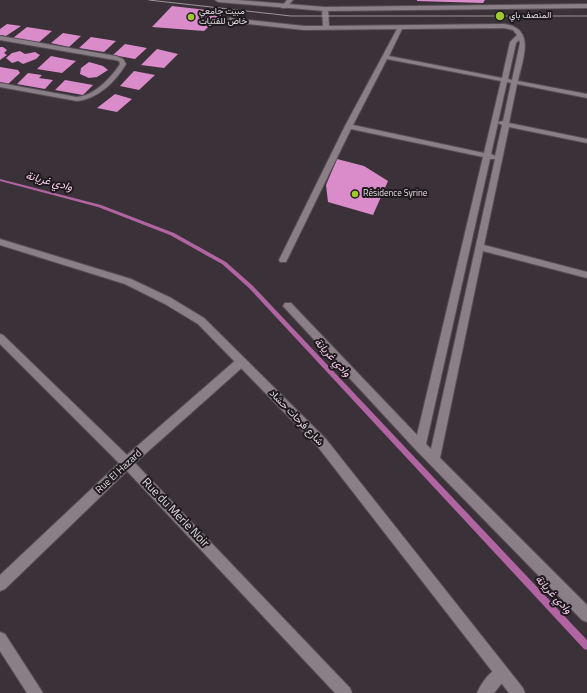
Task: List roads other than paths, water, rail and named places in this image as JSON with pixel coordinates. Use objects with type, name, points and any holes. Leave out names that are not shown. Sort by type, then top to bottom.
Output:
[{"type":"street","points":[[218,0],[325,10],[491,6],[587,6]]},
{"type":"street","points":[[284,7],[290,0]]},
{"type":"street","points":[[325,10],[326,27]]},
{"type":"street","points":[[230,20],[286,27],[504,26],[517,30],[520,36],[523,43],[434,459]]},
{"type":"street","points":[[283,260],[349,126],[401,26]]},
{"type":"street","points":[[420,446],[513,42],[520,36]]},
{"type":"street","points":[[0,38],[116,58],[121,60],[123,64],[120,69],[91,96],[84,99],[77,99],[0,84]]},
{"type":"street","points":[[386,57],[587,96]]},
{"type":"street","points":[[495,121],[587,141]]},
{"type":"street","points":[[349,126],[498,159]]},
{"type":"street","name":"شارع فرحات حشاد","points":[[0,242],[128,281],[168,301],[201,321],[322,443],[518,693]]},
{"type":"street","points":[[480,247],[587,275]]},
{"type":"street","points":[[288,306],[420,446],[587,615]]},
{"type":"street","name":"Rue du Merle Noir","points":[[0,338],[127,463],[345,693]]},
{"type":"street","name":"Rue El Hazard","points":[[0,584],[127,463],[242,362]]},
{"type":"street","points":[[0,639],[36,693]]},
{"type":"street","points":[[484,693],[501,672]]},
{"type":"waterway","name":"وادي غريانة","points":[[0,180],[99,206],[172,234],[224,263],[251,287],[587,646]]},
{"type":"tram line","points":[[149,0],[291,16],[587,16]]},
{"type":"place","name":"المنصف باي","points":[[500,16]]},
{"type":"place","name":"مبيت جامعي خاص للفتيات","points":[[191,17]]},
{"type":"place","name":"Résidence Syrine","points":[[355,194]]}]
